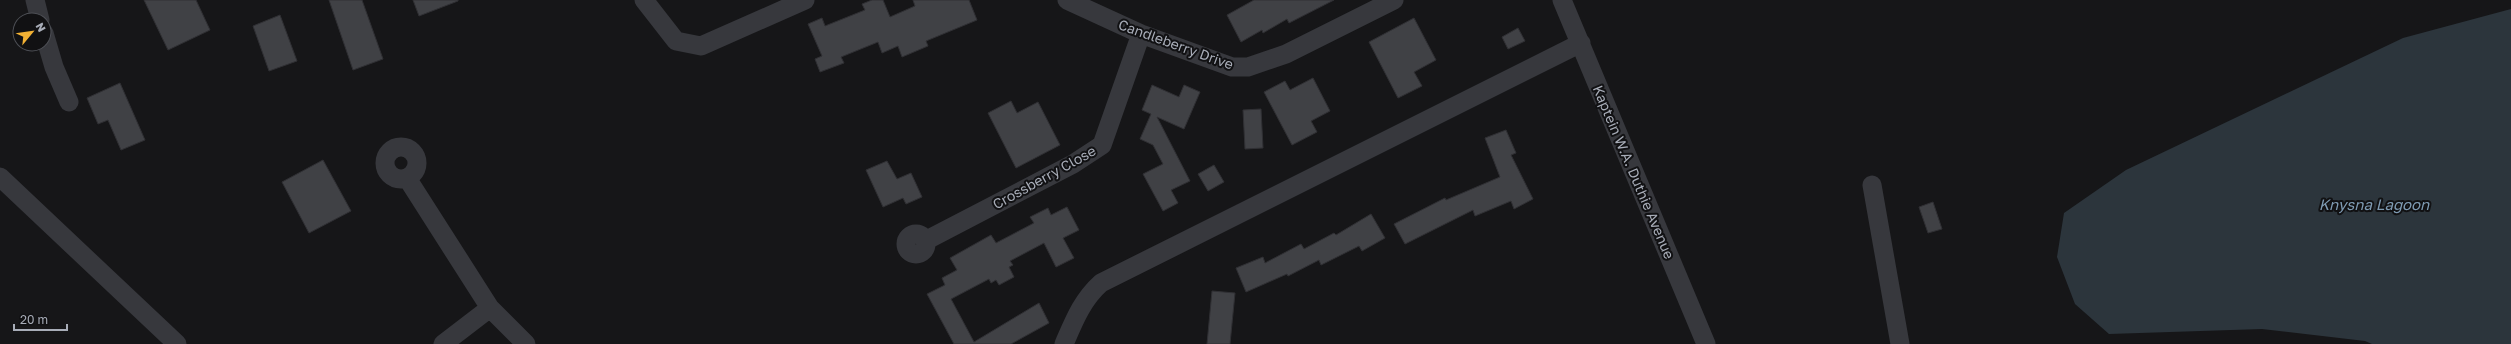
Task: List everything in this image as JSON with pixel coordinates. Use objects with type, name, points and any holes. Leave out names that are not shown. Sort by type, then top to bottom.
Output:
[{"type":"street","points":[[35,0],[38,12]]},
{"type":"street","points":[[644,0],[676,41],[701,46],[805,0]]},
{"type":"street","name":"Candleberry Drive","points":[[1067,0],[1141,34],[1232,66],[1248,67],[1286,54],[1394,0]]},
{"type":"street","name":"Kaptein W.A. Duthie Avenue","points":[[1562,0],[1706,344]]},
{"type":"street","name":"Crossberry Close","points":[[925,241],[1073,164],[1102,145],[1141,34]]},
{"type":"street","points":[[1064,344],[1088,295],[1101,283],[1580,43]]},
{"type":"street","points":[[50,52],[54,67],[69,102]]},
{"type":"street","points":[[0,177],[177,344]]},
{"type":"street","points":[[407,178],[490,308],[526,344]]},
{"type":"street","points":[[1872,185],[1900,344]]},
{"type":"street","points":[[444,344],[490,308]]},
{"type":"water","name":"Knysna Lagoon","points":[[2511,9],[2511,344],[2372,344],[2365,341],[2262,329],[2109,334],[2075,304],[2057,257],[2064,213],[2126,170],[2403,38]]},
{"type":"building","points":[[144,0],[196,0],[210,30],[168,50]]},
{"type":"building","points":[[329,0],[362,0],[383,59],[353,70]]},
{"type":"building","points":[[413,0],[458,0],[458,1],[419,16]]},
{"type":"building","points":[[872,0],[883,0],[890,17],[915,6],[913,0],[969,0],[977,20],[926,41],[928,46],[902,57],[898,46],[882,53],[878,42],[841,57],[844,63],[820,72],[815,59],[822,56],[808,24],[822,18],[825,26],[865,10],[862,4]]},
{"type":"building","points":[[1254,0],[1334,0],[1289,23],[1287,19],[1263,33],[1262,30],[1241,42],[1227,15]]},
{"type":"building","points":[[280,15],[297,61],[269,71],[253,26]]},
{"type":"building","points":[[1414,18],[1436,60],[1414,72],[1422,86],[1398,98],[1369,42]]},
{"type":"building","points":[[1518,28],[1525,41],[1508,49],[1502,37]]},
{"type":"building","points":[[1313,78],[1330,111],[1311,121],[1317,132],[1292,145],[1264,92],[1285,81],[1290,90]]},
{"type":"building","points":[[120,83],[145,140],[121,150],[108,120],[98,124],[87,98]]},
{"type":"building","points":[[1152,85],[1179,97],[1184,85],[1200,92],[1184,129],[1157,117],[1190,181],[1171,190],[1178,203],[1163,211],[1143,174],[1163,164],[1153,145],[1140,139],[1151,114],[1142,110]]},
{"type":"building","points":[[1011,101],[1017,113],[1038,102],[1060,145],[1016,168],[988,113]]},
{"type":"building","points":[[1261,109],[1263,148],[1245,149],[1243,110]]},
{"type":"building","points":[[1506,130],[1516,153],[1511,155],[1533,199],[1514,209],[1511,201],[1475,216],[1473,210],[1405,244],[1394,224],[1445,198],[1446,200],[1500,177],[1485,138]]},
{"type":"building","points":[[323,160],[351,211],[309,233],[282,182]]},
{"type":"building","points":[[887,161],[897,179],[911,173],[922,197],[906,204],[903,198],[883,207],[866,170]]},
{"type":"building","points":[[1214,165],[1224,182],[1208,191],[1198,174]]},
{"type":"building","points":[[1933,202],[1942,229],[1928,233],[1919,207]]},
{"type":"building","points":[[1067,207],[1079,230],[1063,238],[1074,258],[1056,267],[1044,243],[1010,261],[1013,265],[1009,267],[1014,277],[999,285],[996,280],[991,283],[989,279],[951,299],[974,342],[1039,303],[1049,323],[1011,344],[954,344],[927,294],[945,285],[942,278],[957,270],[950,258],[991,235],[996,243],[1034,223],[1030,217],[1048,208],[1051,215]]},
{"type":"building","points":[[1371,214],[1385,238],[1362,251],[1359,246],[1321,265],[1319,260],[1288,276],[1287,274],[1246,292],[1236,268],[1263,257],[1265,263],[1301,244],[1304,249],[1334,233],[1336,235]]},
{"type":"building","points":[[1212,291],[1235,293],[1230,344],[1207,344]]}]
